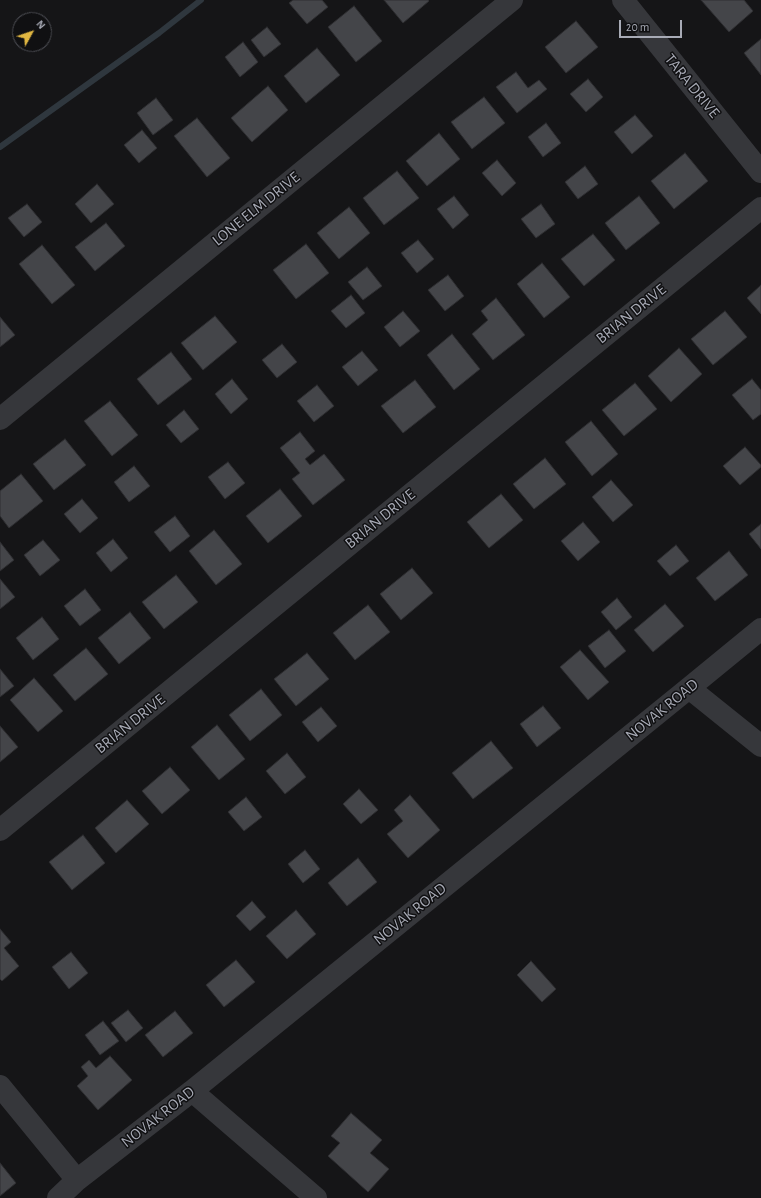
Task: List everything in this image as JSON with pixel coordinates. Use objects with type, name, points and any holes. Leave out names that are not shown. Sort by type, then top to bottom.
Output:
[{"type":"street","name":"LONE ELM DRIVE","points":[[0,419],[512,0]]},
{"type":"street","name":"TARA DRIVE","points":[[623,0],[761,172]]},
{"type":"street","name":"BRIAN DRIVE","points":[[0,830],[761,208]]},
{"type":"street","name":"NOVAK ROAD","points":[[58,1198],[77,1180],[192,1091],[761,629]]},
{"type":"street","points":[[689,688],[761,746]]},
{"type":"street","points":[[0,1086],[77,1180]]},
{"type":"street","points":[[192,1091],[316,1198]]},
{"type":"building","points":[[293,0],[322,0],[328,7],[307,24],[289,3]]},
{"type":"building","points":[[384,0],[428,0],[429,1],[403,23]]},
{"type":"building","points":[[701,0],[744,0],[753,11],[729,32]]},
{"type":"building","points":[[354,6],[382,41],[356,62],[328,27]]},
{"type":"building","points":[[576,21],[598,47],[566,73],[545,47]]},
{"type":"building","points":[[267,27],[281,44],[264,57],[251,40]]},
{"type":"building","points":[[761,39],[761,75],[744,53]]},
{"type":"building","points":[[243,42],[258,62],[240,77],[225,57]]},
{"type":"building","points":[[317,48],[340,75],[306,103],[284,76]]},
{"type":"building","points":[[516,72],[528,88],[539,80],[547,89],[517,113],[496,87]]},
{"type":"building","points":[[588,79],[603,97],[586,112],[570,94]]},
{"type":"building","points":[[268,86],[288,110],[252,142],[231,118]]},
{"type":"building","points":[[484,97],[505,123],[472,149],[451,122]]},
{"type":"building","points":[[156,98],[173,120],[153,135],[137,113]]},
{"type":"building","points":[[635,115],[653,136],[632,154],[614,132]]},
{"type":"building","points":[[197,118],[230,158],[207,177],[174,136]]},
{"type":"building","points":[[546,123],[561,143],[543,157],[528,137]]},
{"type":"building","points":[[142,130],[157,148],[139,163],[124,145]]},
{"type":"building","points":[[439,133],[460,159],[427,186],[406,161]]},
{"type":"building","points":[[685,153],[708,181],[674,209],[651,181]]},
{"type":"building","points":[[497,160],[516,183],[502,196],[482,173]]},
{"type":"building","points":[[585,166],[598,184],[578,199],[565,182]]},
{"type":"building","points":[[397,171],[419,198],[384,225],[363,198]]},
{"type":"building","points":[[97,184],[114,204],[91,223],[75,204]]},
{"type":"building","points":[[454,196],[469,215],[453,229],[437,209]]},
{"type":"building","points":[[639,196],[660,223],[626,250],[605,223]]},
{"type":"building","points":[[27,204],[42,222],[24,237],[8,218]]},
{"type":"building","points":[[541,204],[555,224],[536,238],[521,219]]},
{"type":"building","points":[[349,207],[370,233],[339,259],[317,233]]},
{"type":"building","points":[[106,223],[125,246],[95,271],[75,247]]},
{"type":"building","points":[[593,234],[615,260],[584,286],[561,259]]},
{"type":"building","points":[[418,240],[434,259],[417,273],[401,253]]},
{"type":"building","points":[[306,244],[329,273],[296,299],[273,270]]},
{"type":"building","points":[[42,245],[75,285],[52,304],[19,264]]},
{"type":"building","points":[[542,263],[570,297],[544,318],[517,284]]},
{"type":"building","points":[[367,267],[382,286],[363,300],[348,282]]},
{"type":"building","points":[[448,275],[464,296],[445,311],[428,290]]},
{"type":"building","points":[[761,285],[761,314],[747,298]]},
{"type":"building","points":[[351,295],[365,313],[346,328],[331,311]]},
{"type":"building","points":[[496,298],[525,335],[493,360],[472,334],[488,320],[481,311]]},
{"type":"building","points":[[403,311],[420,331],[400,347],[384,327]]},
{"type":"building","points":[[725,311],[747,337],[713,365],[691,339]]},
{"type":"building","points":[[215,316],[237,342],[203,370],[181,343]]},
{"type":"building","points":[[0,317],[15,335],[0,347]]},
{"type":"building","points":[[452,334],[480,369],[454,390],[427,355]]},
{"type":"building","points":[[282,344],[297,362],[277,378],[262,360]]},
{"type":"building","points":[[679,348],[702,374],[671,402],[648,376]]},
{"type":"building","points":[[362,351],[378,370],[358,386],[342,367]]},
{"type":"building","points":[[171,352],[192,379],[158,405],[137,379]]},
{"type":"building","points":[[232,379],[248,399],[231,414],[215,394]]},
{"type":"building","points":[[752,379],[761,390],[761,414],[753,420],[732,395]]},
{"type":"building","points":[[415,380],[436,407],[403,433],[381,406]]},
{"type":"building","points":[[635,383],[657,409],[624,436],[602,410]]},
{"type":"building","points":[[317,385],[334,406],[314,422],[297,401]]},
{"type":"building","points":[[110,401],[138,435],[112,456],[84,421]]},
{"type":"building","points":[[184,410],[199,429],[181,443],[166,425]]},
{"type":"building","points":[[591,421],[618,454],[592,476],[565,442]]},
{"type":"building","points":[[300,432],[315,451],[305,459],[310,465],[324,454],[345,480],[313,505],[292,479],[300,473],[280,448]]},
{"type":"building","points":[[65,439],[86,465],[54,490],[33,464]]},
{"type":"building","points":[[745,447],[761,465],[761,467],[740,485],[723,466]]},
{"type":"building","points":[[545,458],[566,484],[534,509],[513,484]]},
{"type":"building","points":[[228,462],[245,483],[225,499],[208,477]]},
{"type":"building","points":[[134,466],[150,486],[129,502],[114,482]]},
{"type":"building","points":[[21,474],[43,501],[9,528],[0,516],[0,491]]},
{"type":"building","points":[[611,480],[633,505],[613,522],[592,497]]},
{"type":"building","points":[[280,489],[302,516],[268,543],[246,516]]},
{"type":"building","points":[[501,494],[523,520],[489,548],[467,522]]},
{"type":"building","points":[[82,499],[98,518],[80,533],[64,514]]},
{"type":"building","points":[[175,516],[190,536],[170,552],[154,532]]},
{"type":"building","points":[[583,522],[600,542],[578,561],[561,541]]},
{"type":"building","points":[[761,524],[761,549],[749,534]]},
{"type":"building","points":[[214,530],[242,564],[216,585],[189,551]]},
{"type":"building","points":[[113,539],[128,558],[111,572],[96,553]]},
{"type":"building","points":[[43,540],[60,560],[40,576],[24,555]]},
{"type":"building","points":[[0,542],[14,560],[0,571]]},
{"type":"building","points":[[676,545],[689,561],[670,576],[657,561]]},
{"type":"building","points":[[729,551],[748,575],[715,601],[696,578]]},
{"type":"building","points":[[412,568],[433,593],[401,620],[380,594]]},
{"type":"building","points":[[176,575],[198,602],[164,629],[142,602]]},
{"type":"building","points":[[0,579],[15,597],[0,609]]},
{"type":"building","points":[[85,589],[101,610],[80,626],[64,606]]},
{"type":"building","points":[[617,598],[632,617],[616,630],[601,612]]},
{"type":"building","points":[[665,604],[684,626],[653,652],[634,630]]},
{"type":"building","points":[[368,605],[390,632],[355,660],[333,633]]},
{"type":"building","points":[[130,612],[151,638],[119,664],[98,638]]},
{"type":"building","points":[[42,617],[59,639],[33,660],[16,638]]},
{"type":"building","points":[[609,630],[626,651],[605,668],[588,646]]},
{"type":"building","points":[[86,648],[108,674],[75,701],[53,675]]},
{"type":"building","points":[[580,650],[609,682],[588,700],[560,667]]},
{"type":"building","points":[[307,653],[329,679],[296,706],[274,679]]},
{"type":"building","points":[[0,669],[14,686],[0,697]]},
{"type":"building","points":[[34,678],[63,711],[38,732],[10,700]]},
{"type":"building","points":[[261,689],[282,715],[250,741],[229,715]]},
{"type":"building","points":[[543,706],[561,728],[537,747],[520,724]]},
{"type":"building","points":[[321,707],[337,726],[318,742],[302,722]]},
{"type":"building","points":[[217,725],[245,759],[219,780],[191,747]]},
{"type":"building","points":[[0,726],[18,747],[0,762]]},
{"type":"building","points":[[491,741],[513,768],[473,799],[452,773]]},
{"type":"building","points":[[287,753],[306,777],[285,794],[266,771]]},
{"type":"building","points":[[170,767],[190,790],[162,814],[142,791]]},
{"type":"building","points":[[359,789],[378,810],[361,824],[343,804]]},
{"type":"building","points":[[410,795],[440,830],[408,858],[387,834],[403,821],[394,810]]},
{"type":"building","points":[[246,797],[262,817],[244,831],[228,812]]},
{"type":"building","points":[[127,800],[149,824],[116,853],[95,828]]},
{"type":"building","points":[[83,835],[105,863],[72,890],[49,862]]},
{"type":"building","points":[[305,850],[320,869],[303,883],[288,864]]},
{"type":"building","points":[[358,858],[377,882],[347,906],[328,883]]},
{"type":"building","points":[[252,901],[266,917],[250,931],[236,916]]},
{"type":"building","points":[[296,910],[316,934],[287,959],[266,936]]},
{"type":"building","points":[[0,929],[11,942],[4,948],[19,966],[2,981],[0,979]]},
{"type":"building","points":[[71,952],[88,973],[69,989],[52,967]]},
{"type":"building","points":[[236,960],[255,982],[224,1007],[206,985]]},
{"type":"building","points":[[531,961],[556,989],[542,1002],[517,975]]},
{"type":"building","points":[[128,1010],[143,1028],[126,1042],[111,1023]]},
{"type":"building","points":[[175,1011],[193,1033],[163,1057],[145,1035]]},
{"type":"building","points":[[103,1021],[119,1041],[100,1055],[85,1035]]},
{"type":"building","points":[[110,1056],[132,1080],[98,1110],[77,1086],[88,1076],[81,1067],[89,1060],[96,1068]]},
{"type":"building","points":[[351,1113],[382,1140],[370,1153],[389,1169],[368,1192],[328,1156],[340,1143],[331,1136]]},
{"type":"building","points":[[0,1163],[16,1183],[0,1196]]},
{"type":"waterway","points":[[0,147],[159,33],[201,0]]}]
